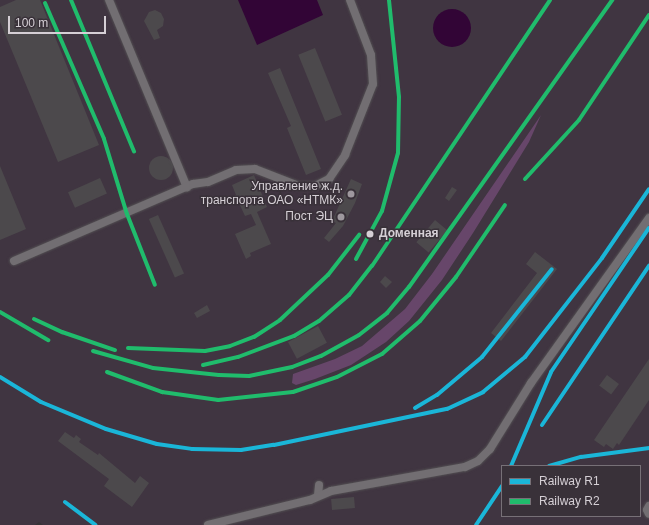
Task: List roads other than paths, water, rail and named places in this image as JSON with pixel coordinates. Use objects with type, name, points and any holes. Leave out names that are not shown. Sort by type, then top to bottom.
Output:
[{"type":"lane","points":[[109,0],[187,187]]},
{"type":"lane","points":[[14,261],[187,187],[208,182],[247,168],[293,185],[304,186],[320,184],[334,175],[343,161],[368,100],[374,76],[367,41],[350,0]]},
{"type":"lane","points":[[208,525],[310,500],[318,495],[465,467],[484,456],[531,383],[649,218]]},
{"type":"lane","points":[[318,495],[319,485]]},
{"type":"lane","points":[[649,506],[647,510],[649,514]]},
{"type":"rail line","name":"R2","points":[[71,0],[134,151]]},
{"type":"rail line","name":"R2","points":[[356,259],[382,211],[398,153],[399,97],[389,0]]},
{"type":"rail line","name":"R2","points":[[203,365],[238,357],[294,336],[319,321],[349,295],[372,266],[550,0]]},
{"type":"rail line","name":"R2","points":[[93,351],[153,368],[219,375],[249,376],[292,367],[321,356],[359,335],[387,313],[409,287],[612,0]]},
{"type":"rail line","name":"R2","points":[[45,3],[104,139],[127,214],[155,285]]},
{"type":"rail line","name":"R2","points":[[525,179],[579,120],[649,15]]},
{"type":"rail line","name":"R1","points":[[0,377],[41,402],[106,429],[157,444],[192,449],[241,450],[274,445],[447,409],[483,392],[525,357],[602,258],[649,189]]},
{"type":"rail line","name":"R2","points":[[107,372],[162,392],[218,400],[293,392],[337,377],[382,354],[420,321],[456,277],[505,205]]},
{"type":"rail line","name":"R1","points":[[511,465],[551,372],[649,228]]},
{"type":"rail line","name":"R2","points":[[128,348],[205,351],[230,346],[254,337],[280,320],[328,275],[359,235]]},
{"type":"rail line","name":"R1","points":[[542,425],[649,266]]},
{"type":"rail line","name":"R1","points":[[415,408],[437,395],[482,357],[552,269]]},
{"type":"rail line","name":"R2","points":[[0,312],[48,340]]},
{"type":"rail line","name":"R2","points":[[34,319],[62,332],[115,350]]},
{"type":"rail line","name":"R1","points":[[553,465],[581,457],[649,448]]},
{"type":"rail line","name":"R1","points":[[476,525],[501,488]]},
{"type":"rail line","name":"R1","points":[[65,502],[95,525]]},
{"type":"place","name":"Управление ж.д. транспорта ОАО «НТМК»","points":[[351,194]]},
{"type":"place","name":"Пост ЭЦ","points":[[341,217]]},
{"type":"place","name":"Доменная","points":[[370,234]]}]
